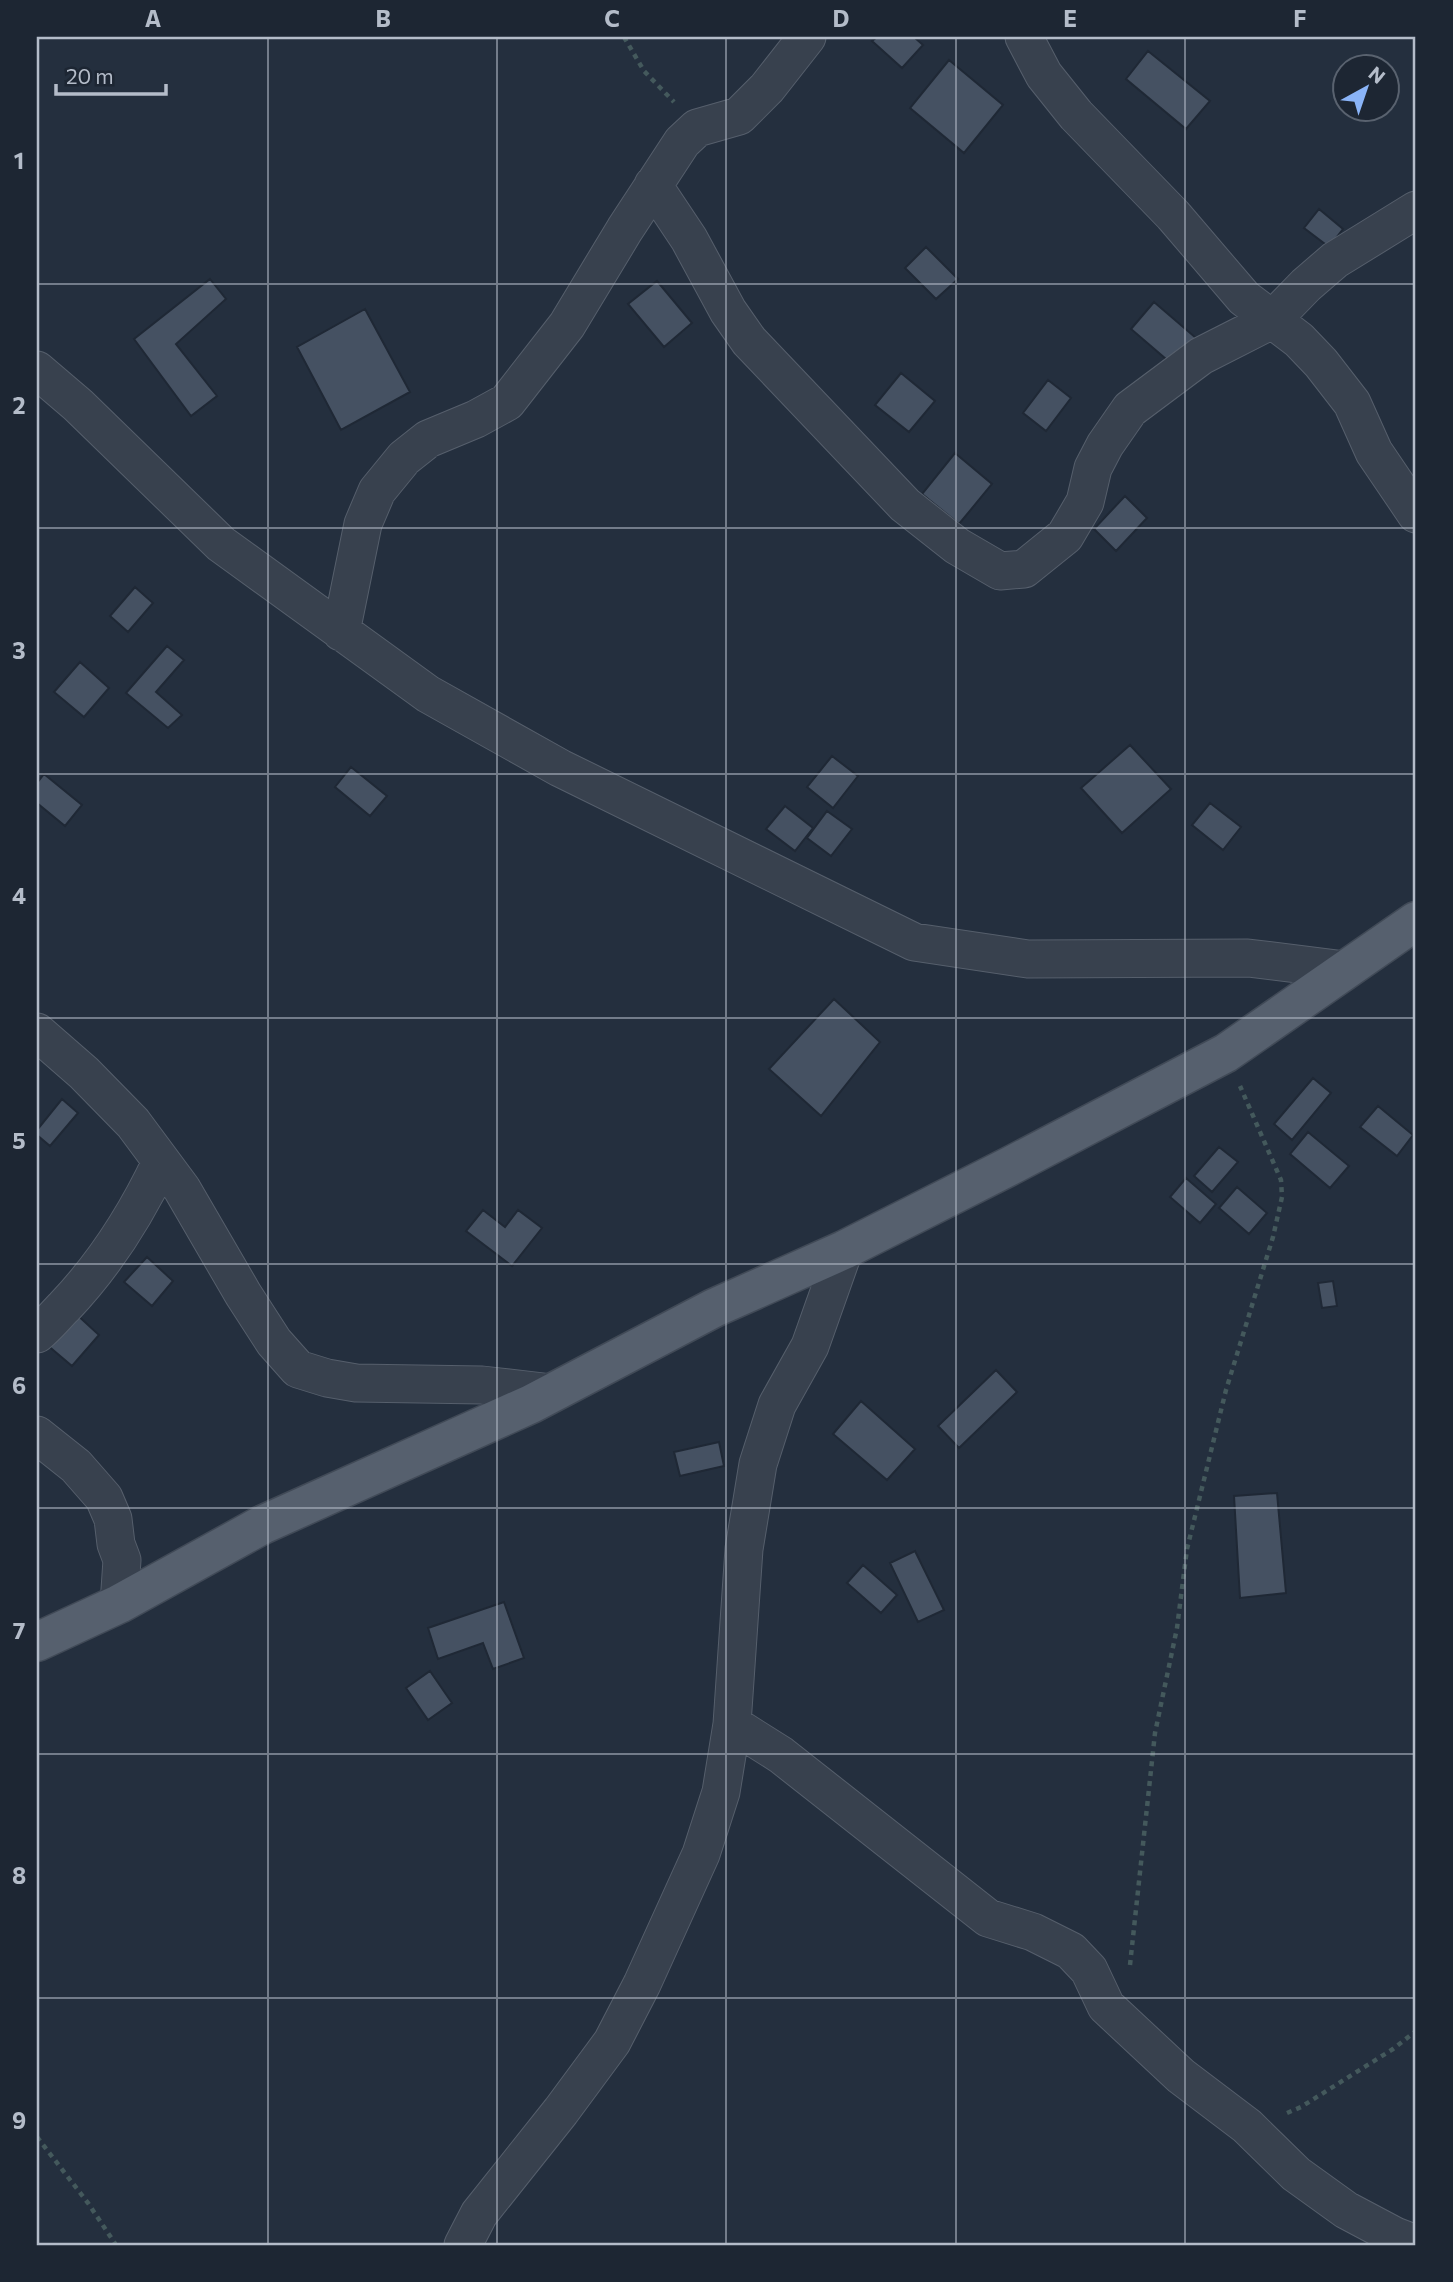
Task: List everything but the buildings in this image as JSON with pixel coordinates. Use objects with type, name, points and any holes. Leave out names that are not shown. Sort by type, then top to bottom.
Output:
[{"type":"main road","points":[[37,1642],[119,1604],[262,1525],[552,1393],[715,1308],[844,1250],[1226,1053],[1416,921]]},
{"type":"street","points":[[341,632],[363,524],[377,491],[404,458],[428,439],[476,419],[507,402],[567,325],[682,142],[697,128],[739,116],[766,88],[807,37]]},
{"type":"street","points":[[1024,37],[1044,75],[1076,115],[1173,215],[1244,298],[1299,340],[1321,363],[1352,403],[1374,452],[1416,514]]},
{"type":"street","points":[[653,185],[689,239],[728,311],[749,341],[905,505],[957,546],[1000,571],[1024,569],[1065,536],[1086,502],[1093,468],[1130,409],[1201,356],[1272,320],[1335,260],[1416,210]]},
{"type":"street","points":[[37,370],[78,405],[221,544],[428,694],[560,768],[914,942],[1028,959],[1248,958],[1345,970]]},
{"type":"street","points":[[37,1032],[84,1073],[133,1123],[182,1189],[274,1342],[298,1369],[356,1383],[482,1385],[552,1393]]},
{"type":"street","points":[[37,1334],[74,1296],[113,1248],[142,1202],[162,1162]]},
{"type":"street","points":[[463,2245],[478,2214],[561,2111],[612,2042],[642,1984],[701,1854],[721,1792],[732,1724],[744,1549],[758,1464],[777,1405],[810,1346],[844,1250]]},
{"type":"street","points":[[37,1436],[76,1466],[104,1498],[113,1519],[116,1544],[122,1560],[119,1604]]},
{"type":"street","points":[[732,1724],[781,1755],[988,1918],[1033,1932],[1071,1951],[1089,1970],[1107,2006],[1181,2076],[1247,2126],[1296,2174],[1346,2210],[1416,2244]]},
{"type":"path","points":[[624,37],[644,71],[697,128]]},
{"type":"path","points":[[1129,1972],[1155,1733],[1177,1628],[1187,1549],[1226,1390],[1269,1250],[1282,1197],[1281,1180],[1226,1053]]},
{"type":"path","points":[[1247,2126],[1279,2117],[1301,2107],[1393,2049],[1416,2031]]},
{"type":"path","points":[[37,2137],[88,2203],[116,2245]]}]
